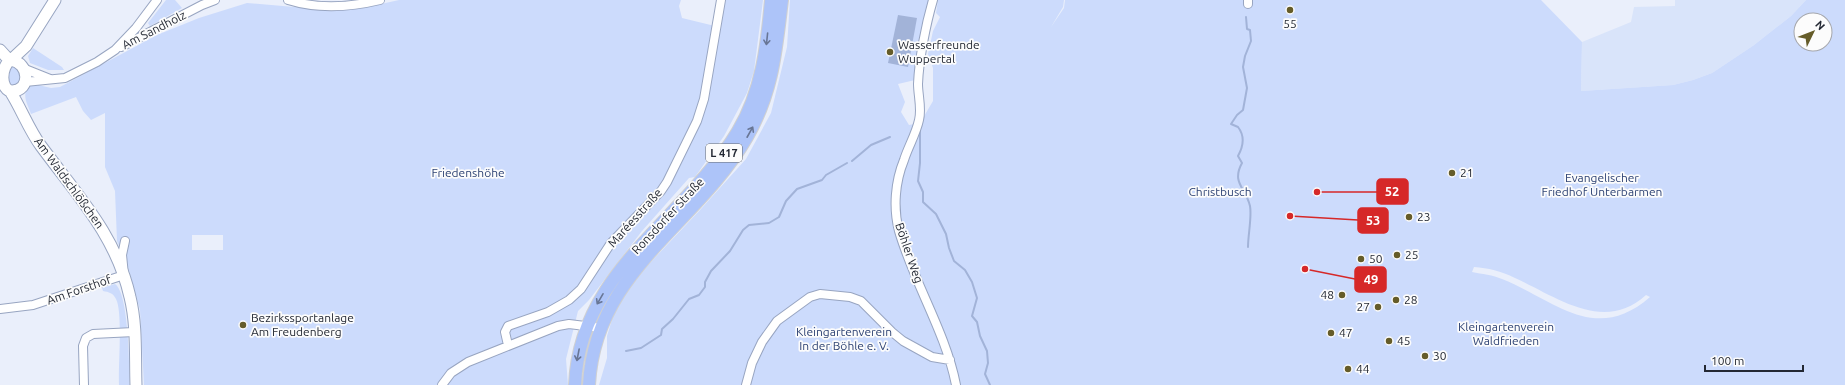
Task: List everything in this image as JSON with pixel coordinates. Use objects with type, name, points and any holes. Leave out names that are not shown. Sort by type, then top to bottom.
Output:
[{"type":"main road","name":"Ronsdorfer Straße","points":[[575,385],[579,351],[587,325],[602,294],[617,274],[710,172],[739,130],[756,92],[762,71],[771,0]]},
{"type":"main road","name":"Ronsdorfer Straße","points":[[589,385],[592,357],[601,328],[611,306],[632,273],[714,183],[735,156],[752,128],[766,96],[772,76],[777,49],[782,0]]},
{"type":"street","points":[[55,0],[26,46],[9,67],[12,90],[71,75],[115,50],[136,28],[157,0]]},
{"type":"street","name":"Am Sandholz","points":[[115,50],[202,5],[215,0]]},
{"type":"street","points":[[288,0],[310,5],[328,3],[367,3],[380,0]]},
{"type":"street","name":"Maréesstraße","points":[[508,345],[505,332],[508,326],[548,312],[569,300],[581,289],[612,243],[664,186],[697,120],[704,99],[721,0]]},
{"type":"street","name":"Böhler Weg","points":[[933,0],[921,58],[918,83],[919,119],[902,164],[896,189],[895,209],[899,230],[911,265],[950,360],[956,385]]},
{"type":"street","name":"Am Waldschlößchen","points":[[0,50],[9,67],[2,83],[12,90],[38,142],[80,194],[102,228],[124,275],[130,298],[134,332],[136,385]]},
{"type":"street","points":[[9,67],[53,80]]},
{"type":"street","name":"Am Forsthof","points":[[0,309],[33,305],[124,275],[122,255],[125,241]]},
{"type":"street","points":[[746,385],[752,363],[762,342],[777,321],[810,297],[820,294],[850,297],[861,301],[903,341],[932,357],[950,360]]},
{"type":"street","points":[[442,385],[451,373],[458,367],[508,345],[558,326],[569,324],[587,325],[601,328]]},
{"type":"street","points":[[84,385],[83,346],[86,338],[93,334],[134,332]]},
{"type":"shaded area","points":[[1675,0],[1806,0],[1793,12],[1791,16],[1754,45],[1712,73],[1673,85],[1581,91],[1582,42],[1631,22],[1634,7],[1675,6]]},
{"type":"shaded area","points":[[898,15],[917,18],[908,67],[888,63]]},
{"type":"green space","points":[[166,0],[175,0],[182,8],[150,26],[148,23]]},
{"type":"green space","name":"Friedenshöhe","points":[[399,0],[681,0],[679,6],[682,18],[719,27],[726,0],[763,0],[754,71],[747,93],[724,136],[695,177],[689,178],[642,231],[589,300],[578,311],[566,359],[568,385],[144,385],[140,310],[128,267],[117,241],[115,191],[105,167],[105,113],[91,120],[83,111],[76,97],[31,114],[25,98],[27,90],[34,84],[51,88],[60,87],[157,35],[199,18],[247,3],[329,10],[372,6]],"holes":[[[192,235],[223,235],[223,250],[192,250]]]},
{"type":"green space","name":"Christbusch","points":[[790,0],[933,0],[915,80],[898,84],[905,102],[901,112],[909,125],[920,123],[933,101],[933,68],[928,54],[933,31],[940,17],[936,13],[938,0],[1064,0],[1063,7],[1051,27],[1064,8],[1065,0],[1541,0],[1582,42],[1581,91],[1673,85],[1693,80],[1712,73],[1754,45],[1793,14],[1793,52],[1833,52],[1833,12],[1795,12],[1806,0],[1845,0],[1845,385],[599,385],[607,358],[607,336],[613,316],[630,284],[746,159],[771,113],[787,47]],"holes":[[[1474,267],[1505,273],[1563,302],[1597,312],[1613,311],[1630,306],[1646,295],[1650,297],[1630,311],[1611,317],[1593,318],[1575,314],[1558,307],[1499,278],[1472,272]]]},
{"type":"green space","points":[[33,48],[62,67],[64,70],[48,70],[30,63],[28,56]]},
{"type":"green space","points":[[10,65],[18,66],[21,83],[11,87],[5,77]]},
{"type":"green space","points":[[115,284],[120,290],[126,315],[130,385],[119,385],[120,327],[118,306],[114,295],[103,291],[102,288]]},
{"type":"waterway","points":[[1246,17],[1247,29],[1250,30],[1251,41],[1245,56],[1243,67],[1247,88],[1243,110],[1237,115],[1231,124],[1238,127],[1242,134],[1242,145],[1238,156],[1242,163],[1238,176],[1240,185],[1250,206],[1251,215],[1248,247]]},
{"type":"waterway","points":[[920,130],[920,163],[918,181],[923,192],[923,202],[936,214],[946,234],[954,261],[965,270],[972,282],[977,298],[972,316],[977,322],[980,336],[987,351],[988,363],[985,374],[990,385]]},
{"type":"waterway","points":[[852,161],[871,145],[890,137]]},
{"type":"waterway","points":[[626,351],[641,348],[661,335],[662,329],[673,319],[689,299],[699,295],[705,287],[705,282],[711,271],[730,251],[743,230],[749,225],[769,223],[779,217],[786,201],[797,189],[822,180],[826,175],[847,163]]},
{"type":"place","name":"55","points":[[1290,10]]},
{"type":"place","name":"Wasserfreunde Wuppertal","points":[[890,52]]},
{"type":"place","name":"21","points":[[1452,173]]},
{"type":"place","name":"52","points":[[1317,192]]},
{"type":"place","name":"53","points":[[1290,216]]},
{"type":"place","name":"23","points":[[1409,217]]},
{"type":"place","name":"25","points":[[1397,255]]},
{"type":"place","name":"50","points":[[1361,259]]},
{"type":"place","name":"49","points":[[1305,269]]},
{"type":"place","name":"48","points":[[1342,295]]},
{"type":"place","name":"28","points":[[1396,300]]},
{"type":"place","name":"27","points":[[1378,307]]},
{"type":"place","name":"Bezirkssportanlage Am Freudenberg","points":[[243,325]]},
{"type":"place","name":"47","points":[[1331,333]]},
{"type":"place","name":"45","points":[[1389,341]]},
{"type":"place","name":"30","points":[[1425,356]]},
{"type":"place","name":"44","points":[[1348,369]]},
{"type":"park label","name":"Evangelischer Friedhof Unterbarmen","points":[[1602,185]]},
{"type":"park label","name":"Kleingartenverein Waldfrieden","points":[[1506,334]]},
{"type":"park label","name":"Kleingartenverein In der Böhle e. V.","points":[[844,339]]}]
